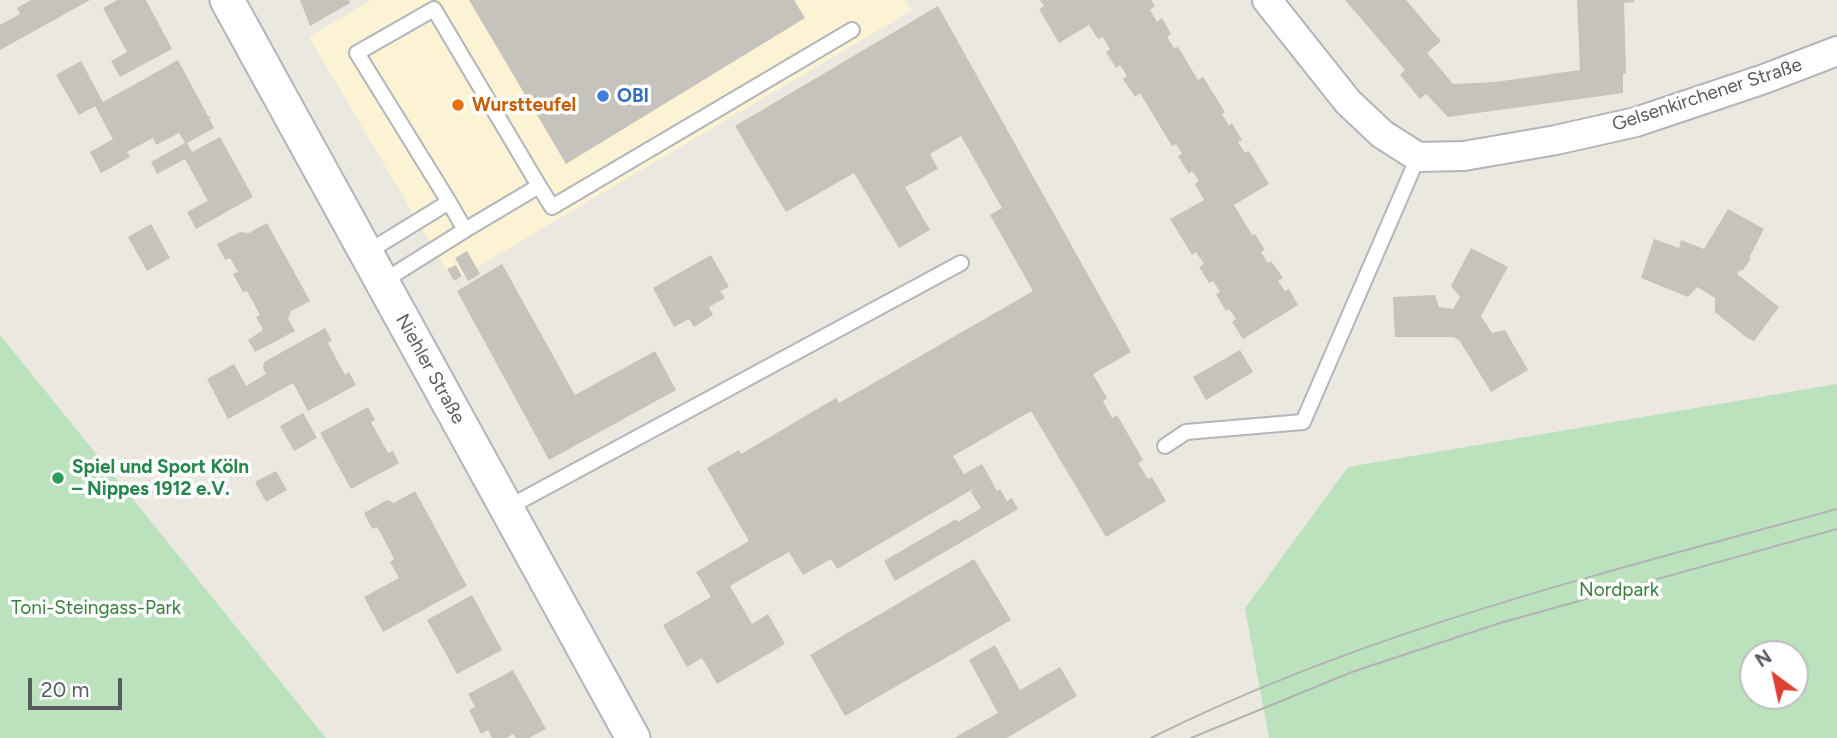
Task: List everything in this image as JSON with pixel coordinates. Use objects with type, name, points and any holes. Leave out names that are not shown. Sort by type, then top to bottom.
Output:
[{"type":"street","name":"Niehler Straße","points":[[227,0],[633,738]]},
{"type":"street","points":[[1267,0],[1348,102],[1382,134],[1418,157]]},
{"type":"street","name":"Gelsenkirchener Straße","points":[[1418,157],[1464,156],[1636,122],[1837,51]]},
{"type":"lane","points":[[465,230],[357,53],[434,9],[552,207],[852,30]]},
{"type":"lane","points":[[1165,446],[1186,432],[1303,422],[1418,157]]},
{"type":"lane","points":[[382,282],[539,187]]},
{"type":"lane","points":[[366,253],[449,202]]},
{"type":"lane","points":[[507,508],[961,263]]},
{"type":"shaded area","points":[[372,0],[905,0],[911,11],[453,281],[309,37]]},
{"type":"green space","name":"Toni-Steingass-Park","points":[[0,335],[326,738],[0,738]]},
{"type":"green space","name":"Nordpark","points":[[1837,384],[1837,738],[1269,738],[1245,608],[1348,467]]},
{"type":"building","points":[[31,0],[90,0],[0,50],[0,25],[20,14],[17,8]]},
{"type":"building","points":[[117,0],[146,0],[172,49],[120,77],[111,61],[127,52],[103,8]]},
{"type":"building","points":[[300,0],[349,0],[350,3],[310,26]]},
{"type":"building","name":"OBI","points":[[469,0],[794,0],[805,18],[566,164]]},
{"type":"building","points":[[1040,0],[1151,0],[1155,6],[1150,10],[1157,22],[1162,18],[1171,34],[1167,37],[1174,48],[1178,47],[1198,80],[1203,77],[1225,112],[1222,114],[1229,126],[1232,123],[1242,140],[1238,142],[1245,153],[1249,151],[1269,184],[1234,205],[1252,235],[1255,234],[1265,250],[1261,252],[1268,263],[1271,261],[1283,278],[1278,281],[1285,291],[1289,289],[1298,305],[1243,339],[1232,322],[1236,319],[1229,309],[1226,311],[1216,294],[1220,292],[1213,281],[1209,283],[1199,267],[1204,264],[1196,252],[1192,255],[1170,219],[1204,200],[1195,184],[1199,181],[1192,171],[1189,174],[1178,156],[1182,154],[1176,144],[1172,146],[1140,93],[1135,97],[1123,79],[1127,76],[1120,65],[1116,68],[1106,52],[1110,49],[1103,37],[1098,39],[1089,25],[1059,43],[1039,9],[1044,6]]},
{"type":"building","points":[[1345,0],[1406,0],[1441,41],[1427,53],[1453,84],[1495,82],[1580,70],[1577,0],[1634,0],[1624,3],[1626,73],[1623,74],[1623,93],[1448,117],[1426,94],[1420,99],[1400,75],[1405,70]]},
{"type":"building","points":[[938,6],[1131,352],[1093,374],[1107,398],[1103,401],[1112,418],[1117,415],[1143,460],[1138,463],[1148,479],[1152,477],[1166,501],[1106,537],[1031,411],[953,456],[964,474],[982,464],[997,491],[1000,489],[1007,501],[1012,498],[1018,509],[895,581],[884,561],[956,519],[958,522],[981,508],[971,492],[973,489],[837,569],[831,559],[803,575],[789,552],[730,586],[752,624],[768,614],[785,644],[717,684],[702,658],[687,667],[663,625],[711,597],[696,572],[749,541],[707,468],[739,450],[741,454],[836,398],[839,403],[1033,291],[990,215],[1002,208],[961,136],[930,154],[938,169],[905,187],[930,230],[899,248],[854,173],[786,212],[735,126]]},
{"type":"building","points":[[178,60],[208,116],[212,117],[209,118],[214,128],[187,143],[192,152],[220,137],[253,197],[196,229],[187,212],[208,201],[185,159],[157,174],[151,162],[185,143],[179,133],[156,145],[153,138],[127,152],[130,157],[101,173],[90,152],[113,139],[95,106],[79,115],[56,75],[81,61],[103,102]]},
{"type":"building","points":[[1728,209],[1764,229],[1749,258],[1751,259],[1737,274],[1779,307],[1754,341],[1715,312],[1715,298],[1697,287],[1688,297],[1641,278],[1654,239],[1679,248],[1681,240],[1704,249]]},
{"type":"building","points":[[267,223],[310,301],[291,311],[288,319],[295,331],[255,352],[248,340],[263,330],[256,317],[260,315],[247,291],[243,292],[233,274],[238,272],[230,258],[225,260],[217,244],[240,232],[249,233]]},
{"type":"building","points":[[151,224],[170,258],[147,271],[128,237]]},
{"type":"building","points":[[1471,248],[1508,267],[1481,316],[1492,333],[1505,330],[1528,370],[1491,392],[1459,340],[1453,337],[1395,337],[1393,297],[1435,295],[1439,307],[1453,309],[1460,297],[1451,286]]},
{"type":"building","points":[[467,251],[480,274],[468,281],[455,258]]},
{"type":"building","points":[[711,255],[729,287],[720,291],[725,298],[709,307],[713,315],[694,327],[689,319],[674,327],[653,288]]},
{"type":"building","points":[[502,264],[575,395],[655,351],[676,390],[549,460],[457,291]]},
{"type":"building","points":[[456,265],[462,276],[454,281],[447,269]]},
{"type":"building","points":[[325,328],[332,341],[328,343],[345,375],[349,372],[356,385],[308,411],[293,383],[228,419],[207,379],[234,364],[246,386],[266,374],[264,362]]},
{"type":"building","points":[[1240,350],[1253,372],[1206,400],[1193,377]]},
{"type":"building","points":[[368,407],[375,420],[371,422],[388,453],[393,451],[399,463],[351,489],[320,433]]},
{"type":"building","points":[[303,413],[317,438],[294,451],[280,426]]},
{"type":"building","points":[[276,471],[287,490],[266,502],[255,482]]},
{"type":"building","points":[[415,491],[467,586],[383,632],[364,597],[399,578],[390,562],[394,559],[385,541],[377,527],[372,529],[364,513],[387,500],[394,503]]},
{"type":"building","points":[[974,559],[1011,620],[845,716],[810,655]]},
{"type":"building","points":[[472,595],[502,650],[457,674],[427,620]]},
{"type":"building","points":[[995,645],[1020,690],[1060,667],[1077,696],[1007,738],[954,738],[998,713],[969,660]]},
{"type":"building","points":[[513,670],[546,729],[529,738],[516,738],[513,734],[506,738],[492,738],[488,730],[481,734],[469,710],[475,707],[468,694]]},
{"type":"tram line","points":[[1151,738],[1233,700],[1402,635],[1575,581],[1837,509]]},
{"type":"tram line","points":[[1191,738],[1352,672],[1500,623],[1837,529]]},
{"type":"place","name":"OBI","points":[[603,96]]},
{"type":"place","name":"Wurstteufel","points":[[458,105]]},
{"type":"place","name":"Spiel und Sport Köln – Nippes 1912 e.V.","points":[[58,478]]}]
